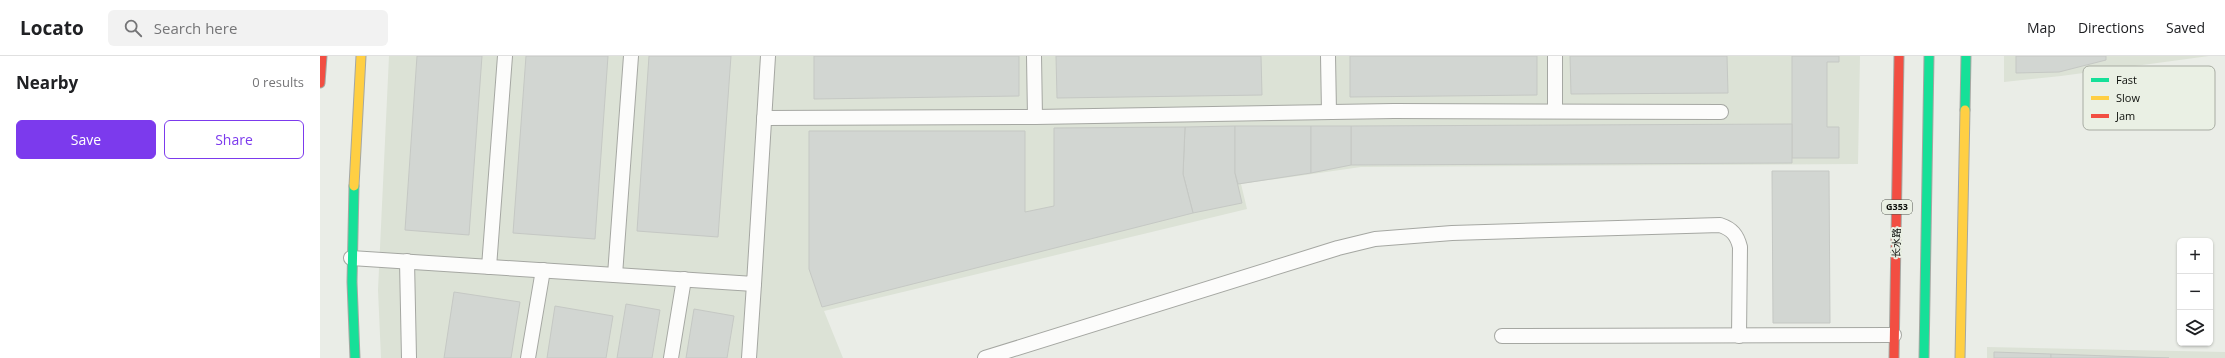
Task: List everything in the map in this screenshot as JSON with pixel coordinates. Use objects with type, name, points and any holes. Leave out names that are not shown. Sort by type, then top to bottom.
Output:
[{"type":"main road","points":[[320,83],[322,56]]},
{"type":"main road","points":[[355,358],[351,258],[354,152],[361,56]]},
{"type":"main road","name":"长水路","points":[[1894,358],[1899,56]]},
{"type":"main road","name":"G353","points":[[1924,358],[1929,56]]},
{"type":"main road","points":[[1960,358],[1966,56]]},
{"type":"lane","points":[[490,267],[505,56]]},
{"type":"lane","points":[[615,275],[631,56]]},
{"type":"lane","points":[[749,358],[768,56]]},
{"type":"lane","points":[[1034,56],[1035,117]]},
{"type":"lane","points":[[1328,56],[1329,112]]},
{"type":"lane","points":[[1554,56],[1555,111]]},
{"type":"lane","points":[[764,118],[1035,117],[1329,112],[1721,112]]},
{"type":"lane","points":[[985,358],[1338,248],[1375,240],[1452,233],[1720,225],[1727,227],[1738,238],[1740,247],[1739,336]]},
{"type":"lane","points":[[351,258],[754,284]]},
{"type":"lane","points":[[407,261],[409,358]]},
{"type":"lane","points":[[528,358],[543,270]]},
{"type":"lane","points":[[671,358],[684,279]]},
{"type":"lane","points":[[1502,336],[1894,335]]},
{"type":"shaded area","points":[[389,56],[1860,56],[1858,164],[1361,167],[1241,184],[1247,209],[824,311],[843,358],[381,358],[378,290]]},
{"type":"shaded area","points":[[2004,56],[2209,56],[2135,66],[2083,66],[2083,73],[2004,82]]},
{"type":"shaded area","points":[[1987,347],[2225,352],[2225,358],[1987,358]]},
{"type":"building","points":[[417,56],[482,56],[469,235],[405,230]]},
{"type":"building","points":[[526,56],[608,56],[595,239],[513,233]]},
{"type":"building","points":[[649,56],[731,56],[718,237],[637,231]]},
{"type":"building","points":[[814,56],[1019,56],[1019,96],[814,99]]},
{"type":"building","points":[[1056,56],[1261,56],[1262,95],[1057,98]]},
{"type":"building","points":[[1350,56],[1537,56],[1537,95],[1350,97]]},
{"type":"building","points":[[1570,56],[1727,56],[1728,93],[1571,94]]},
{"type":"building","points":[[1792,56],[1839,56],[1839,62],[1827,62],[1827,127],[1839,127],[1839,158],[1792,158]]},
{"type":"building","points":[[2016,56],[2106,56],[2106,60],[2059,72],[2016,73]]},
{"type":"building","points":[[1792,124],[1792,163],[1351,165],[1351,126]]},
{"type":"building","points":[[1235,126],[1235,173],[1242,203],[1193,213],[1183,174],[1185,127]]},
{"type":"building","points":[[1235,126],[1311,126],[1311,173],[1238,184],[1235,173]]},
{"type":"building","points":[[1311,126],[1351,126],[1351,165],[1311,173]]},
{"type":"building","points":[[1185,127],[1183,174],[1193,213],[822,307],[809,269],[809,131],[1025,131],[1025,212],[1054,206],[1054,128]]},
{"type":"building","points":[[1772,171],[1829,171],[1830,323],[1773,323]]},
{"type":"building","points":[[454,292],[520,302],[511,358],[444,358]]},
{"type":"building","points":[[626,304],[660,310],[652,358],[617,358]]},
{"type":"building","points":[[555,306],[613,316],[606,358],[547,358]]},
{"type":"building","points":[[694,309],[734,316],[727,358],[686,358]]},
{"type":"building","points":[[1994,352],[2051,354],[2051,358],[1994,358]]},
{"type":"building","points":[[2051,354],[2169,358],[2051,358]]},
{"type":"traffic: fast","points":[[1924,358],[1929,56]]},
{"type":"traffic: fast","points":[[1965,110],[1966,56]]},
{"type":"traffic: fast","points":[[354,186],[352,282],[355,358]]},
{"type":"traffic: slow","points":[[354,186],[361,56]]},
{"type":"traffic: slow","points":[[1960,358],[1965,110]]},
{"type":"traffic: jam","points":[[320,83],[322,56]]},
{"type":"traffic: jam","points":[[1894,358],[1899,56]]}]
